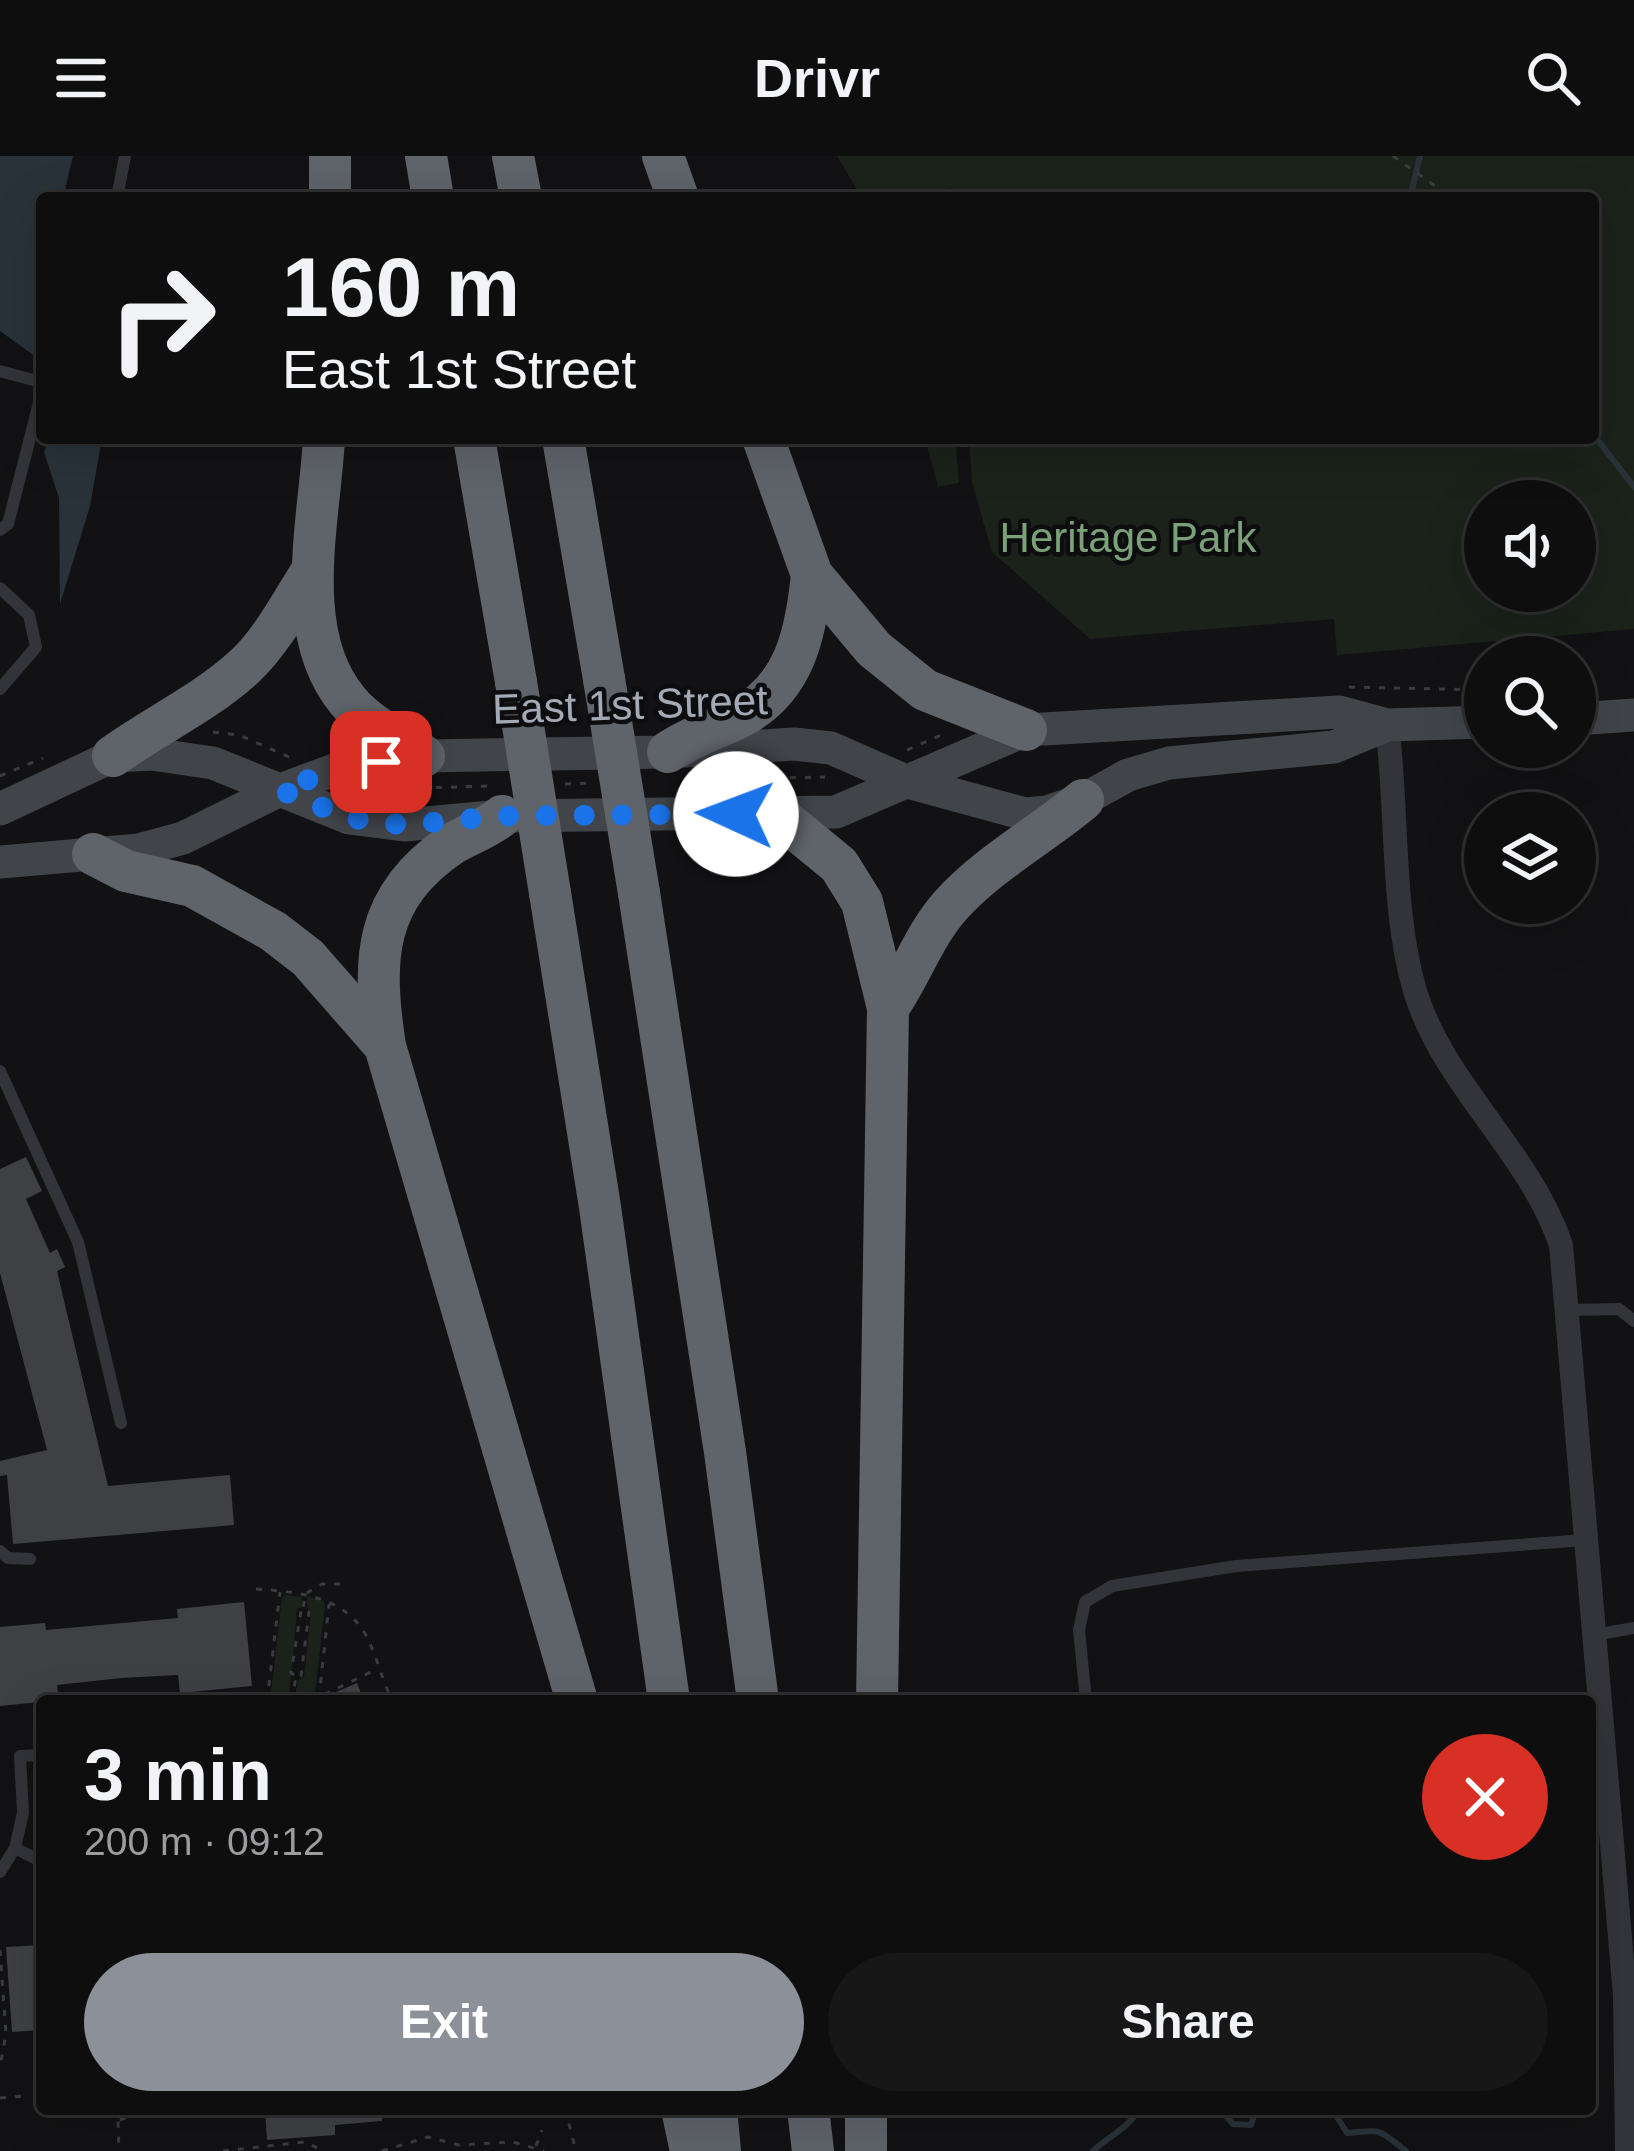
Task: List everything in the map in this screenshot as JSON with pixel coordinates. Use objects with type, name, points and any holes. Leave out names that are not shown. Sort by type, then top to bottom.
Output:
[{"type":"highway","points":[[330,156],[330,192]]},
{"type":"highway","points":[[426,156],[432,192]]},
{"type":"highway","points":[[513,156],[519,192]]},
{"type":"highway","points":[[663,156],[676,192]]},
{"type":"highway","points":[[324,444],[310,574],[318,632],[336,684],[350,704],[424,756]]},
{"type":"highway","points":[[475,444],[610,1273],[668,1695]]},
{"type":"highway","points":[[564,444],[639,893],[757,1695]]},
{"type":"highway","points":[[766,444],[812,575],[874,649],[925,690],[1026,730]]},
{"type":"highway","points":[[113,756],[152,728],[197,705],[248,664],[310,574]]},
{"type":"highway","points":[[668,752],[689,737],[742,716],[787,676],[802,644],[812,575]]},
{"type":"highway","points":[[888,1008],[947,910],[975,880],[1083,800]]},
{"type":"highway","points":[[778,815],[839,865],[862,902],[888,1008],[877,1695]]},
{"type":"highway","points":[[502,816],[482,832],[456,842],[416,874],[394,906],[377,953],[378,1000],[385,1046],[576,1695]]},
{"type":"highway","points":[[93,854],[126,871],[192,886],[273,932],[308,958],[385,1046]]},
{"type":"highway","points":[[683,2115],[691,2151]]},
{"type":"highway","points":[[717,2115],[720,2151]]},
{"type":"highway","points":[[809,2115],[813,2151]]},
{"type":"highway","points":[[866,2115],[866,2151]]},
{"type":"main road","name":"East 1st Street","points":[[0,809],[113,756],[152,754],[213,763],[349,818],[404,825],[502,816],[836,812],[1026,730],[1339,712],[1387,725],[1464,723]]},
{"type":"main road","points":[[1596,718],[1634,715]]},
{"type":"main road","name":"East 1st Street","points":[[0,862],[140,850],[183,838],[280,790],[337,769],[424,756],[668,752],[758,744],[831,748],[908,782],[1024,814],[1083,800],[1128,775],[1169,763],[1334,748],[1387,725]]},
{"type":"street","points":[[1387,725],[1400,888],[1415,991],[1441,1048],[1550,1211],[1562,1245],[1624,1996],[1627,2151]]},
{"type":"lane","points":[[118,192],[125,156]]},
{"type":"lane","points":[[0,370],[36,381]]},
{"type":"lane","points":[[0,530],[8,524],[36,414]]},
{"type":"lane","points":[[0,588],[29,615],[36,646],[0,689]]},
{"type":"lane","points":[[0,1070],[78,1242],[121,1423]]},
{"type":"lane","points":[[1567,1310],[1618,1310],[1634,1321]]},
{"type":"lane","points":[[1084,1695],[1079,1630],[1085,1602],[1112,1586],[1236,1566],[1585,1540]]},
{"type":"lane","points":[[0,1551],[8,1558],[30,1559]]},
{"type":"lane","points":[[1593,1635],[1634,1628]]},
{"type":"lane","points":[[1,1870],[15,1848],[23,1813],[20,1756],[36,1755]]},
{"type":"lane","points":[[15,1848],[36,1859]]},
{"type":"path","points":[[1393,156],[1444,192]]},
{"type":"path","points":[[305,1594],[322,1584],[342,1584]]},
{"type":"path","points":[[256,1589],[330,1601],[360,1623],[389,1695]]},
{"type":"path","points":[[268,1695],[280,1590]]},
{"type":"path","points":[[303,1611],[305,1594]]},
{"type":"path","points":[[319,1695],[330,1601]]},
{"type":"path","points":[[298,1611],[303,1611],[309,1612],[301,1676],[296,1676],[291,1673],[298,1611]]},
{"type":"path","points":[[325,1695],[378,1668]]},
{"type":"path","points":[[293,1695],[296,1676]]},
{"type":"path","points":[[0,1950],[6,2034],[0,2067]]},
{"type":"path","points":[[0,2098],[24,2096]]},
{"type":"path","points":[[114,2115],[119,2151]]},
{"type":"path","points":[[118,2122],[134,2115]]},
{"type":"path","points":[[567,2115],[575,2148],[567,2149]]},
{"type":"path","points":[[536,2147],[542,2131]]},
{"type":"path","points":[[382,2151],[428,2138],[447,2144],[513,2142],[544,2151]]},
{"type":"path","points":[[223,2151],[304,2142],[324,2151]]},
{"type":"green space","name":"Heritage Park","points":[[837,156],[1634,156],[1634,629],[1554,636],[1464,636],[1464,644],[1337,655],[1334,619],[1090,639],[992,552],[972,482],[969,444],[1599,444],[1599,192],[951,192],[950,187],[947,192],[858,192]]},
{"type":"green space","points":[[927,444],[956,444],[959,483],[938,487]]},
{"type":"green space","points":[[307,1596],[325,1606],[315,1693],[295,1695],[298,1680],[304,1677],[311,1611]]},
{"type":"green space","points":[[282,1597],[302,1597],[302,1607],[297,1609],[290,1695],[271,1695]]},
{"type":"shaded area","points":[[0,156],[73,156],[64,192],[36,192],[36,357],[0,331]]},
{"type":"shaded area","points":[[47,444],[101,444],[90,506],[60,604],[59,498],[44,452]]},
{"type":"building","points":[[26,1157],[42,1191],[26,1199],[50,1253],[57,1249],[65,1267],[57,1271],[108,1486],[230,1475],[234,1525],[13,1544],[7,1475],[0,1476],[0,1461],[47,1450],[0,1273],[0,1169]]},
{"type":"building","points":[[244,1602],[252,1686],[180,1693],[178,1675],[121,1678],[57,1685],[58,1695],[36,1695],[36,1702],[0,1706],[0,1627],[45,1623],[46,1630],[178,1618],[177,1609]]},
{"type":"building","points":[[357,1683],[362,1695],[329,1695]]},
{"type":"building","points":[[36,1945],[36,2030],[12,2032],[6,1947]]},
{"type":"building","points":[[265,2115],[382,2115],[382,2121],[335,2125],[335,2135],[267,2140]]},
{"type":"waterway","points":[[1411,192],[1420,156]]},
{"type":"waterway","points":[[1599,442],[1634,487]]},
{"type":"waterway","points":[[1093,2151],[1134,2115]]},
{"type":"waterway","points":[[1225,2115],[1233,2124],[1251,2125],[1254,2115]]},
{"type":"waterway","points":[[1336,2115],[1347,2133],[1380,2132],[1406,2151]]},
{"type":"route","points":[[381,762],[337,769],[280,790],[349,818],[404,825],[502,816],[736,814]]}]
